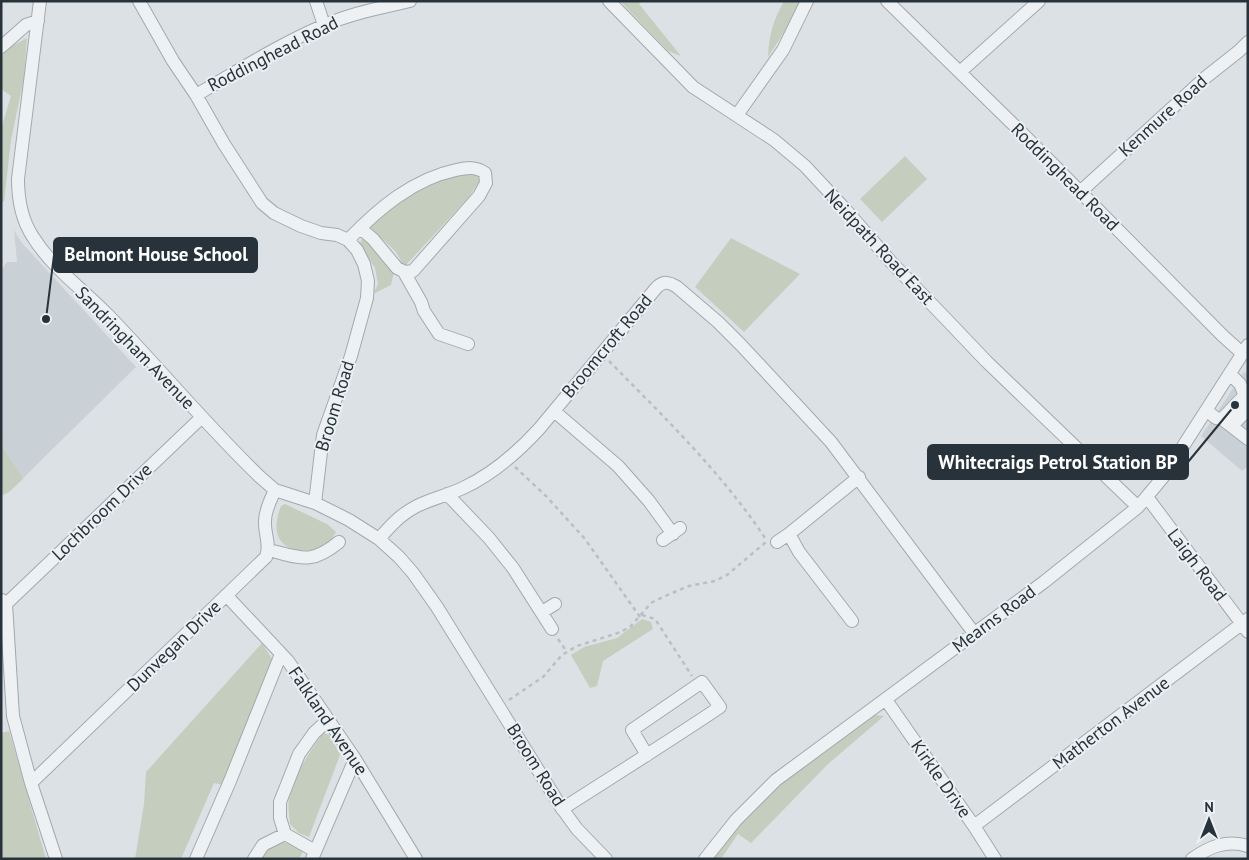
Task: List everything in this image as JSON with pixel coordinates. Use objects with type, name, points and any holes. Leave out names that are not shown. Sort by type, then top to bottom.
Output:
[{"type":"street","name":"Sandringham Avenue","points":[[40,1],[18,169],[18,200],[23,218],[32,236],[46,256],[78,289],[107,314],[244,462],[275,490],[315,503]]},
{"type":"street","points":[[139,1],[224,144],[262,203],[274,213],[301,226],[337,235],[348,240],[390,202],[426,179],[466,168],[480,168],[485,173],[486,183],[479,196],[418,266],[413,271],[404,272]]},
{"type":"street","points":[[316,1],[324,25]]},
{"type":"street","name":"Roddinghead Road","points":[[196,95],[324,25],[368,11],[410,1]]},
{"type":"street","name":"Neidpath Road East","points":[[608,1],[692,87],[774,140],[804,166],[845,209],[892,264],[986,361],[1138,507]]},
{"type":"street","points":[[737,115],[782,50],[807,1]]},
{"type":"street","name":"Roddinghead Road","points":[[887,1],[1080,192],[1245,349]]},
{"type":"street","points":[[960,72],[1039,1]]},
{"type":"street","points":[[1,47],[26,26],[38,21]]},
{"type":"street","name":"Kenmure Road","points":[[1080,192],[1192,89],[1248,42]]},
{"type":"street","points":[[360,228],[373,239],[397,268],[404,272],[422,302],[424,311],[440,334],[468,344]]},
{"type":"street","name":"Broom Road","points":[[348,240],[357,250],[364,264],[368,280],[367,298],[351,356],[323,435],[315,503],[350,520],[379,539],[399,557],[424,588],[562,809],[577,829],[606,859]]},
{"type":"street","name":"Broomcroft Road","points":[[379,539],[401,516],[416,506],[476,481],[508,460],[523,446],[554,410],[656,287],[663,282],[670,283],[718,322],[758,362],[831,442],[974,633]]},
{"type":"street","name":"Mearns Road","points":[[704,859],[736,820],[776,780],[1075,558],[1138,507],[1164,476],[1245,349]]},
{"type":"street","points":[[1206,411],[1241,431],[1246,395],[1230,374]]},
{"type":"street","points":[[554,410],[618,466],[649,501],[672,534]]},
{"type":"street","name":"Lochbroom Drive","points":[[3,603],[202,417]]},
{"type":"street","points":[[772,541],[789,534],[859,477]]},
{"type":"street","points":[[275,490],[265,514],[264,522],[269,550],[307,558],[324,554],[339,542]]},
{"type":"street","points":[[447,494],[489,538],[513,568],[552,629]]},
{"type":"street","name":"Laigh Road","points":[[1147,497],[1246,625]]},
{"type":"street","points":[[789,534],[799,552],[852,621]]},
{"type":"street","name":"Dunvegan Drive","points":[[31,783],[266,557],[269,550]]},
{"type":"street","name":"Falkland Avenue","points":[[226,595],[288,661],[355,759],[416,859]]},
{"type":"street","points":[[3,603],[13,716],[31,783],[56,859]]},
{"type":"street","points":[[542,612],[556,604]]},
{"type":"street","name":"Matherton Avenue","points":[[974,826],[1246,625]]},
{"type":"street","points":[[196,859],[230,781],[281,654]]},
{"type":"street","points":[[562,809],[647,755],[720,707],[702,682],[632,730],[647,755]]},
{"type":"street","name":"Kirkle Drive","points":[[886,700],[995,859]]},
{"type":"street","points":[[328,720],[314,733],[299,754],[280,802],[280,818],[285,834],[314,855],[355,759]]},
{"type":"street","points":[[254,859],[263,845],[285,834]]},
{"type":"street","points":[[1192,859],[1203,851],[1220,844],[1230,843],[1248,846]]},
{"type":"path","points":[[499,706],[543,677],[567,652],[577,646],[621,632],[631,626],[651,603],[665,596],[689,586],[715,581],[727,575],[772,541],[706,463],[600,353]]},
{"type":"path","points":[[508,460],[546,496],[585,539],[641,616],[655,619],[698,685]]},
{"type":"path","points":[[552,629],[567,652]]},
{"type":"shaded area","points":[[14,230],[22,243],[136,367],[9,492],[1,479],[1,270],[7,262],[17,262]]},
{"type":"shaded area","points":[[1244,372],[1248,373],[1248,466],[1242,471],[1201,436]]},
{"type":"green space","points":[[620,1],[642,1],[639,4],[681,56],[668,51]]},
{"type":"green space","points":[[784,1],[800,1],[792,20],[768,57],[772,28]]},
{"type":"green space","points":[[27,38],[24,78],[11,140],[4,202],[1,200],[1,129],[11,96],[1,89],[1,56],[8,48]]},
{"type":"green space","points":[[905,156],[927,179],[882,222],[860,199]]},
{"type":"green space","points":[[473,172],[480,180],[469,197],[406,265],[402,263],[396,252],[371,228],[371,223],[377,218],[427,184],[463,173]]},
{"type":"green space","points":[[363,238],[373,244],[394,272],[391,285],[373,294],[378,284],[375,268],[359,244]]},
{"type":"green space","points":[[731,238],[800,274],[744,332],[695,287]]},
{"type":"green space","points":[[1,445],[23,479],[3,495],[1,492]]},
{"type":"green space","points":[[285,504],[327,524],[336,532],[328,546],[304,550],[286,546],[280,539],[277,531],[277,520],[281,506]]},
{"type":"green space","points":[[642,619],[651,622],[653,629],[603,661],[597,686],[590,688],[571,655],[584,647],[617,638]]},
{"type":"green space","points":[[262,643],[274,662],[223,785],[214,783],[181,859],[135,859],[144,804],[146,772]]},
{"type":"green space","points":[[875,715],[884,716],[827,765],[751,843],[738,834],[721,859],[714,859],[730,836],[748,816],[787,779]]},
{"type":"green space","points":[[9,731],[46,859],[1,859],[1,733]]},
{"type":"green space","points":[[323,733],[330,735],[340,755],[309,837],[299,833],[290,824],[289,797],[300,769]]},
{"type":"green space","points":[[281,842],[293,844],[304,850],[299,859],[259,859],[266,848]]},
{"type":"place","name":"Belmont House School","points":[[46,319]]},
{"type":"place","name":"Whitecraigs Petrol Station BP","points":[[1235,405]]}]
